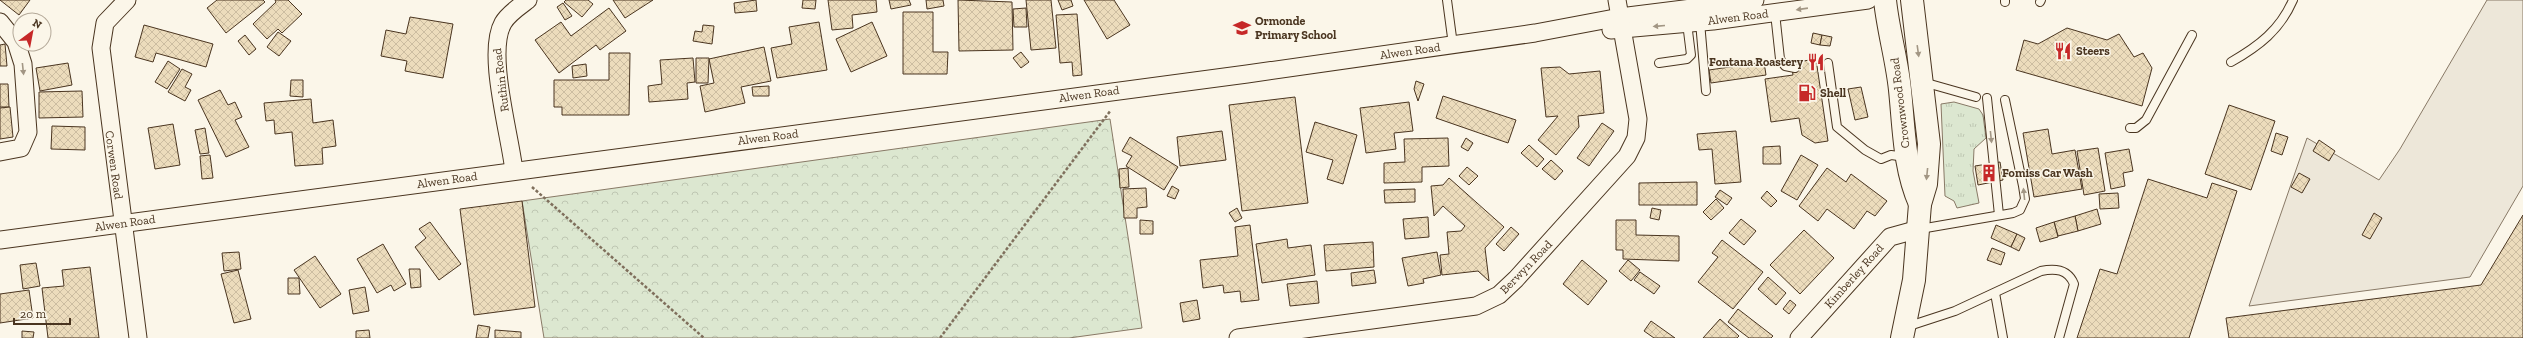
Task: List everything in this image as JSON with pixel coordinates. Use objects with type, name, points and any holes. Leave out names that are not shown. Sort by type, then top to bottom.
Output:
[{"type":"main road","name":"Crownwood Road","points":[[1885,0],[1900,89],[1906,157],[1912,186],[1920,204]]},
{"type":"main road","name":"Crownwood Road","points":[[1904,333],[1914,280],[1920,204],[1926,184],[1929,144],[1912,0]]},
{"type":"street","name":"Corwen Road","points":[[127,0],[114,11],[105,23],[101,48],[122,224],[138,338]]},
{"type":"street","name":"Ruthin Road","points":[[514,171],[497,64],[497,43],[504,21],[528,0]]},
{"type":"street","name":"Berwyn Road","points":[[1238,338],[1468,307],[1484,303],[1504,291],[1627,156],[1635,143],[1638,119],[1618,0]]},
{"type":"street","name":"Alwen Road","points":[[1621,23],[1704,15],[1754,0]]},
{"type":"street","name":"Alwen Road","points":[[0,240],[1535,34],[1621,23],[1704,15],[1775,13],[1868,0]]},
{"type":"street","points":[[0,22],[11,34],[20,52],[28,132],[21,148],[0,152]]},
{"type":"street","name":"Kimberley Road","points":[[1799,338],[1890,237],[1919,229]]},
{"type":"lane","points":[[1447,0],[1453,45]]},
{"type":"lane","points":[[2231,62],[2253,50],[2274,32],[2286,16],[2293,0]]},
{"type":"lane","points":[[1775,13],[1780,59],[1785,66],[1795,68]]},
{"type":"lane","points":[[1659,63],[1687,59],[1691,56],[1704,15]]},
{"type":"lane","points":[[1704,15],[1706,91]]},
{"type":"lane","points":[[2130,128],[2136,128],[2146,120],[2192,35]]},
{"type":"lane","points":[[1828,63],[1837,127],[1866,150],[1881,159],[1891,155],[1906,157]]},
{"type":"lane","points":[[1922,82],[1976,97]]},
{"type":"lane","points":[[1987,98],[2000,215]]},
{"type":"lane","points":[[1919,229],[2000,215],[2020,210],[2024,200],[2005,100]]},
{"type":"lane","points":[[1904,333],[1996,293],[2041,271],[2051,269],[2063,271],[2071,276],[2074,284],[2059,338]]},
{"type":"lane","points":[[1996,293],[2003,338]]},
{"type":"path","points":[[940,338],[1127,89]]},
{"type":"path","points":[[514,171],[704,338]]},
{"type":"green space","points":[[1954,102],[1979,109],[1983,115],[1986,138],[1974,149],[1973,171],[1979,203],[1957,208],[1954,201],[1945,196],[1941,104]]},
{"type":"green space","points":[[1110,119],[1142,328],[1069,338],[544,338],[522,201]]},
{"type":"shaded area","points":[[2487,0],[2523,0],[2523,186],[2470,277],[2249,306],[2307,138],[2379,180],[2400,149]]},
{"type":"building","points":[[0,0],[30,0],[21,12],[15,12]]},
{"type":"building","points":[[217,0],[263,0],[265,2],[226,33],[207,8]]},
{"type":"building","points":[[275,0],[288,0],[302,14],[282,33],[278,29],[267,39],[253,24],[276,2]]},
{"type":"building","points":[[566,0],[588,0],[593,4],[582,17],[564,2]]},
{"type":"building","points":[[613,0],[653,0],[625,18]]},
{"type":"building","points":[[756,0],[757,11],[735,13],[734,3]]},
{"type":"building","points":[[803,0],[816,0],[815,9],[802,8]]},
{"type":"building","points":[[828,0],[876,0],[877,12],[852,15],[853,28],[832,30]]},
{"type":"building","points":[[889,0],[909,0],[911,5],[891,9]]},
{"type":"building","points":[[926,0],[943,0],[944,6],[927,9]]},
{"type":"building","points":[[958,0],[1012,2],[1013,50],[959,51]]},
{"type":"building","points":[[1026,0],[1051,0],[1056,48],[1031,50]]},
{"type":"building","points":[[1058,0],[1071,0],[1073,6],[1062,10]]},
{"type":"building","points":[[1084,0],[1114,0],[1130,25],[1107,39]]},
{"type":"building","points":[[563,3],[572,16],[565,20],[557,7]]},
{"type":"building","points":[[609,8],[626,31],[600,50],[596,45],[559,73],[535,40],[561,22],[571,36]]},
{"type":"building","points":[[1026,8],[1027,27],[1014,27],[1013,9]]},
{"type":"building","points":[[903,12],[933,12],[933,52],[948,52],[947,74],[903,74]]},
{"type":"building","points":[[1077,14],[1082,75],[1073,76],[1072,62],[1060,63],[1056,15]]},
{"type":"building","points":[[410,17],[453,24],[443,78],[405,71],[407,61],[381,56],[386,30],[406,34]]},
{"type":"building","points":[[819,22],[827,70],[777,78],[771,48],[792,44],[789,27]]},
{"type":"building","points":[[872,22],[887,56],[851,72],[836,39]]},
{"type":"building","points":[[144,25],[213,44],[206,67],[156,53],[153,62],[135,57]]},
{"type":"building","points":[[703,25],[714,26],[712,44],[693,41],[695,31],[702,32]]},
{"type":"building","points":[[2067,28],[2107,40],[2119,34],[2134,57],[2143,53],[2152,68],[2142,106],[2016,70],[2024,40],[2038,44]]},
{"type":"building","points":[[278,32],[291,41],[279,56],[267,47]]},
{"type":"building","points":[[1813,33],[1822,35],[1820,45],[1811,43]]},
{"type":"building","points":[[245,35],[256,49],[249,55],[238,41]]},
{"type":"building","points":[[1822,35],[1832,37],[1830,46],[1820,45]]},
{"type":"building","points":[[5,44],[7,66],[0,66],[0,45]]},
{"type":"building","points":[[764,47],[771,81],[741,87],[745,103],[705,112],[700,86],[714,83],[709,59]]},
{"type":"building","points":[[1021,52],[1029,62],[1021,68],[1013,58]]},
{"type":"building","points":[[609,53],[630,53],[629,115],[562,115],[562,107],[554,107],[554,80],[609,80]]},
{"type":"building","points":[[693,58],[695,82],[687,83],[688,99],[649,102],[648,86],[662,84],[660,60]]},
{"type":"building","points":[[696,58],[709,58],[708,83],[696,83]]},
{"type":"building","points":[[1816,59],[1828,141],[1815,143],[1802,135],[1799,118],[1771,122],[1765,79],[1793,75],[1791,63]]},
{"type":"building","points":[[168,61],[180,69],[167,89],[155,82]]},
{"type":"building","points":[[1764,62],[1766,75],[1711,83],[1709,70]]},
{"type":"building","points":[[68,63],[72,85],[40,91],[36,68]]},
{"type":"building","points":[[586,64],[587,76],[573,78],[572,66]]},
{"type":"building","points":[[1560,67],[1569,74],[1600,71],[1604,113],[1578,116],[1579,127],[1556,155],[1538,140],[1558,116],[1546,117],[1541,68]]},
{"type":"building","points":[[182,69],[192,74],[185,87],[191,90],[185,101],[168,92]]},
{"type":"building","points":[[291,80],[303,80],[303,97],[290,96]]},
{"type":"building","points":[[1416,81],[1424,84],[1418,101],[1414,89]]},
{"type":"building","points":[[0,84],[8,84],[9,107],[0,107]]},
{"type":"building","points":[[769,86],[769,96],[753,96],[752,87]]},
{"type":"building","points":[[1861,87],[1868,117],[1855,120],[1848,89]]},
{"type":"building","points":[[220,90],[228,105],[235,102],[242,117],[235,120],[249,147],[226,157],[198,100]]},
{"type":"building","points":[[82,91],[83,117],[39,118],[39,92]]},
{"type":"building","points":[[1443,96],[1516,120],[1508,143],[1436,118]]},
{"type":"building","points":[[1295,97],[1308,203],[1242,211],[1229,105]]},
{"type":"building","points":[[311,99],[313,123],[333,120],[336,146],[322,148],[323,164],[295,166],[292,132],[275,134],[274,120],[266,121],[264,103]]},
{"type":"building","points":[[1409,102],[1413,131],[1394,133],[1396,149],[1366,153],[1360,108]]},
{"type":"building","points":[[2229,105],[2275,121],[2251,190],[2205,174]]},
{"type":"building","points":[[10,107],[13,137],[0,139],[0,108]]},
{"type":"building","points":[[1315,122],[1357,135],[1343,184],[1327,179],[1333,160],[1306,152]]},
{"type":"building","points":[[1602,123],[1614,131],[1589,166],[1577,158]]},
{"type":"building","points":[[173,124],[180,165],[155,169],[148,128]]},
{"type":"building","points":[[52,126],[85,127],[85,150],[51,149]]},
{"type":"building","points":[[205,128],[209,153],[200,154],[195,130]]},
{"type":"building","points":[[2048,129],[2052,154],[2075,150],[2082,189],[2034,197],[2023,133]]},
{"type":"building","points":[[1222,131],[1226,160],[1180,166],[1177,137]]},
{"type":"building","points":[[1736,131],[1741,182],[1715,184],[1712,149],[1699,150],[1697,134]]},
{"type":"building","points":[[2276,133],[2288,137],[2282,155],[2271,151]]},
{"type":"building","points":[[1130,137],[1178,167],[1164,190],[1126,166],[1132,156],[1122,151]]},
{"type":"building","points":[[1448,138],[1449,166],[1422,167],[1422,182],[1384,183],[1384,163],[1405,162],[1404,139]]},
{"type":"building","points":[[1466,138],[1473,143],[1468,151],[1461,147]]},
{"type":"building","points":[[2319,140],[2335,151],[2329,161],[2313,151]]},
{"type":"building","points":[[1529,145],[1544,159],[1537,167],[1521,153]]},
{"type":"building","points":[[1780,146],[1781,164],[1763,164],[1763,147]]},
{"type":"building","points":[[2098,148],[2105,191],[2084,195],[2077,151]]},
{"type":"building","points":[[2129,149],[2133,171],[2123,173],[2125,186],[2111,189],[2105,153]]},
{"type":"building","points":[[210,155],[213,178],[202,179],[200,156]]},
{"type":"building","points":[[1801,155],[1818,165],[1797,200],[1781,191]]},
{"type":"building","points":[[1551,160],[1563,171],[1555,180],[1542,169]]},
{"type":"building","name":"Fomiss Car Wash","points":[[2000,162],[2003,180],[1978,185],[1975,166]]},
{"type":"building","points":[[1467,167],[1478,176],[1469,185],[1459,176]]},
{"type":"building","points":[[1128,168],[1129,187],[1120,188],[1119,169]]},
{"type":"building","points":[[1827,168],[1846,182],[1851,174],[1887,201],[1875,216],[1867,211],[1854,229],[1827,209],[1818,221],[1799,206]]},
{"type":"building","points":[[2299,173],[2310,179],[2302,193],[2291,187]]},
{"type":"building","points":[[1449,178],[1504,227],[1485,248],[1489,281],[1478,271],[1442,275],[1440,255],[1449,254],[1447,232],[1461,231],[1465,226],[1443,206],[1434,216],[1431,186],[1443,185]]},
{"type":"building","points":[[2148,179],[2207,198],[2212,183],[2237,191],[2189,338],[2077,338],[2100,269],[2117,274]]},
{"type":"building","points":[[1697,182],[1697,205],[1639,205],[1639,183]]},
{"type":"building","points":[[1172,186],[1179,190],[1175,199],[1167,196]]},
{"type":"building","points":[[1146,188],[1147,207],[1137,208],[1137,218],[1124,218],[1123,189]]},
{"type":"building","points":[[1415,189],[1415,202],[1385,203],[1384,190]]},
{"type":"building","points":[[1720,190],[1732,198],[1727,205],[1715,197]]},
{"type":"building","points":[[1767,191],[1777,201],[1771,207],[1761,198]]},
{"type":"building","points":[[2118,193],[2119,208],[2100,209],[2099,194]]},
{"type":"building","points":[[1716,199],[1724,208],[1711,220],[1703,212]]},
{"type":"building","points":[[522,201],[535,307],[474,315],[460,209]]},
{"type":"building","points":[[1237,208],[1242,218],[1235,222],[1229,213]]},
{"type":"building","points":[[1652,208],[1661,210],[1659,220],[1650,218]]},
{"type":"building","points":[[2097,209],[2101,224],[2078,231],[2075,216]]},
{"type":"building","points":[[2374,213],[2382,218],[2370,239],[2362,235]]},
{"type":"building","points":[[2523,215],[2523,338],[2229,338],[2226,318],[2481,285]]},
{"type":"building","points":[[2075,216],[2078,231],[2058,236],[2054,222]]},
{"type":"building","points":[[1428,217],[1429,237],[1405,239],[1403,219]]},
{"type":"building","points":[[1741,219],[1756,231],[1744,245],[1729,233]]},
{"type":"building","points":[[1140,220],[1153,221],[1153,234],[1140,234]]},
{"type":"building","points":[[1616,220],[1636,220],[1636,235],[1679,236],[1679,261],[1623,259],[1623,250],[1616,250]]},
{"type":"building","points":[[430,222],[461,264],[439,280],[415,247],[426,238],[419,229]]},
{"type":"building","points":[[2054,222],[2058,237],[2040,242],[2036,228]]},
{"type":"building","points":[[1250,225],[1259,300],[1241,302],[1240,291],[1224,293],[1223,285],[1203,288],[1200,260],[1238,256],[1235,227]]},
{"type":"building","points":[[1996,225],[2017,234],[2011,247],[1991,238]]},
{"type":"building","points":[[1511,227],[1519,234],[1504,251],[1496,244]]},
{"type":"building","points":[[1804,230],[1834,258],[1800,294],[1770,265]]},
{"type":"building","points":[[2017,234],[2025,238],[2019,251],[2011,247]]},
{"type":"building","points":[[1287,239],[1288,248],[1311,245],[1315,275],[1262,283],[1256,244]]},
{"type":"building","points":[[1722,240],[1763,272],[1733,309],[1698,282],[1718,257],[1712,253]]},
{"type":"building","points":[[1373,242],[1374,267],[1326,271],[1324,245]]},
{"type":"building","points":[[383,244],[406,284],[394,291],[391,285],[377,293],[357,259]]},
{"type":"building","points":[[1992,248],[2005,253],[2001,265],[1987,260]]},
{"type":"building","points":[[239,252],[241,269],[224,271],[222,253]]},
{"type":"building","points":[[1437,252],[1441,275],[1423,279],[1424,283],[1408,286],[1402,258]]},
{"type":"building","points":[[315,256],[341,294],[320,308],[294,270]]},
{"type":"building","points":[[1582,260],[1607,281],[1588,305],[1563,284]]},
{"type":"building","points":[[1628,260],[1640,270],[1631,281],[1619,271]]},
{"type":"building","points":[[36,263],[40,286],[23,289],[20,265]]},
{"type":"building","points":[[90,267],[99,338],[48,338],[42,288],[64,286],[62,270]]},
{"type":"building","points":[[409,269],[420,269],[421,287],[411,288]]},
{"type":"building","points":[[238,270],[251,319],[234,323],[221,274]]},
{"type":"building","points":[[1374,270],[1376,283],[1352,286],[1351,273]]},
{"type":"building","points":[[1640,272],[1660,286],[1654,294],[1634,280]]},
{"type":"building","points":[[1768,277],[1786,293],[1776,305],[1758,289]]},
{"type":"building","points":[[288,278],[299,278],[300,294],[288,294]]},
{"type":"building","points":[[1317,281],[1319,303],[1290,306],[1287,284]]},
{"type":"building","points":[[365,287],[369,311],[353,314],[349,290]]},
{"type":"building","points":[[29,290],[33,318],[0,323],[0,294]]},
{"type":"building","points":[[1197,300],[1200,319],[1183,322],[1180,303]]},
{"type":"building","points":[[1790,300],[1796,305],[1789,314],[1783,309]]},
{"type":"building","points":[[1738,309],[1773,336],[1771,338],[1749,338],[1728,322]]},
{"type":"building","points":[[1720,319],[1739,336],[1737,338],[1703,338]]},
{"type":"building","points":[[1651,321],[1675,338],[1654,338],[1644,331]]},
{"type":"building","points":[[478,325],[490,327],[488,338],[476,338]]},
{"type":"building","points":[[369,330],[370,338],[356,338],[356,331]]},
{"type":"building","points":[[495,330],[521,332],[521,338],[495,338]]},
{"type":"building","points":[[22,331],[34,332],[33,338],[22,338]]},
{"type":"place","name":"Ormonde Primary School","points":[[1242,28]]},
{"type":"place","name":"Steers","points":[[2063,51]]},
{"type":"place","name":"Fontana Roastery","points":[[1816,62]]},
{"type":"place","name":"Shell","points":[[1807,93]]},
{"type":"place","name":"Fomiss Car Wash","points":[[1989,173]]}]
